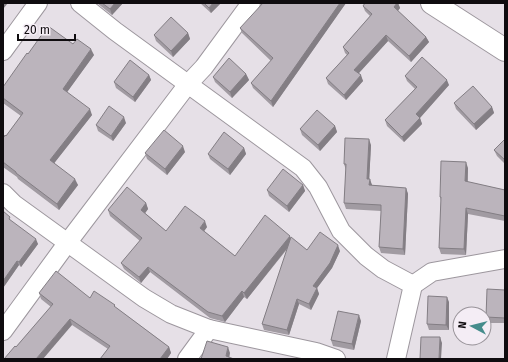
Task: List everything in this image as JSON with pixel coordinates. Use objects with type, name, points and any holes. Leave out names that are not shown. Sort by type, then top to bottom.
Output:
[{"type":"street","points":[[3,51],[38,3]]},
{"type":"street","points":[[80,3],[115,31],[304,168],[318,187],[341,231],[366,256],[383,269],[413,285]]},
{"type":"street","points":[[3,331],[68,242],[188,84],[204,67],[251,3]]},
{"type":"street","points":[[443,6],[505,50]]},
{"type":"street","points":[[3,194],[14,204],[144,298],[171,314],[209,329],[316,352],[336,359]]},
{"type":"street","points":[[396,359],[413,285],[432,272],[505,259]]},
{"type":"street","points":[[187,359],[209,329]]},
{"type":"building","points":[[102,3],[115,3],[110,9]]},
{"type":"building","points":[[204,3],[213,3],[209,8]]},
{"type":"building","points":[[263,3],[340,3],[271,101],[251,83],[273,58],[240,28]]},
{"type":"building","points":[[365,3],[397,3],[394,7],[426,37],[409,56],[386,35],[354,70],[361,75],[344,95],[326,78],[349,53],[343,47],[372,14],[363,6]]},
{"type":"building","points":[[171,17],[188,33],[171,51],[154,35]]},
{"type":"building","points":[[48,26],[73,44],[77,39],[91,49],[63,89],[90,109],[50,160],[75,179],[57,204],[3,162],[3,136],[6,136],[23,113],[3,98],[3,87]]},
{"type":"building","points":[[422,57],[447,80],[416,114],[420,118],[402,137],[385,120],[417,87],[405,76]]},
{"type":"building","points":[[229,58],[246,74],[230,92],[213,77]]},
{"type":"building","points":[[130,60],[149,75],[133,97],[114,82]]},
{"type":"building","points":[[473,86],[492,107],[474,124],[454,103]]},
{"type":"building","points":[[109,106],[124,117],[111,136],[96,125]]},
{"type":"building","points":[[317,110],[335,126],[318,145],[300,129]]},
{"type":"building","points":[[164,130],[183,146],[165,169],[145,153]]},
{"type":"building","points":[[224,132],[244,148],[228,169],[208,154]]},
{"type":"building","points":[[345,138],[369,139],[367,179],[370,179],[369,185],[406,188],[403,249],[379,247],[381,205],[344,203],[346,164],[344,164]]},
{"type":"building","points":[[505,139],[505,160],[494,150]]},
{"type":"building","points":[[441,161],[466,162],[465,181],[505,190],[505,216],[466,208],[464,249],[439,248]]},
{"type":"building","points":[[283,169],[303,185],[287,206],[267,190]]},
{"type":"building","points":[[127,187],[146,203],[141,210],[166,231],[185,206],[205,221],[200,228],[235,256],[265,215],[290,236],[244,293],[242,291],[222,316],[208,312],[148,267],[139,277],[121,263],[142,238],[108,210]]},
{"type":"building","points":[[3,211],[10,217],[9,219],[36,239],[19,262],[17,261],[3,281]]},
{"type":"building","points":[[320,232],[338,245],[330,263],[313,286],[317,288],[309,304],[297,299],[287,330],[262,324],[291,237],[307,250]]},
{"type":"building","points":[[56,271],[90,298],[94,291],[115,305],[114,306],[169,347],[160,359],[100,359],[110,346],[70,319],[36,359],[4,359],[53,304],[39,293]]},
{"type":"building","points":[[487,289],[505,290],[505,318],[492,317],[492,306],[486,306]]},
{"type":"building","points":[[428,296],[447,297],[446,325],[427,324]]},
{"type":"building","points":[[338,311],[359,315],[352,344],[331,340]]},
{"type":"building","points":[[421,337],[440,337],[439,359],[420,359]]},
{"type":"building","points":[[207,341],[228,347],[226,356],[234,359],[201,359]]}]
